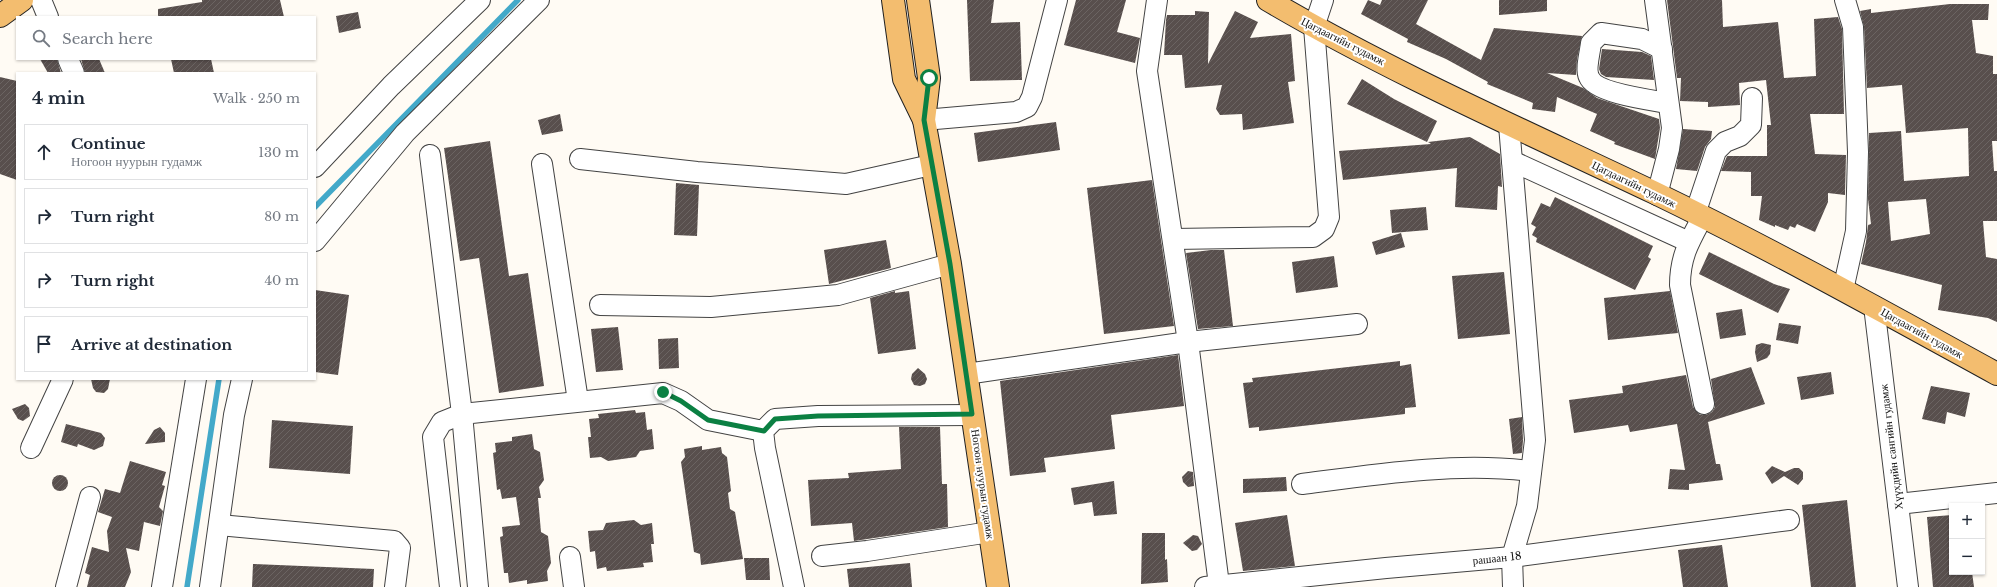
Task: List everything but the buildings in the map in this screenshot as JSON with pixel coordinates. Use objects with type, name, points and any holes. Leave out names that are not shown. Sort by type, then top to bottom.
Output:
[{"type":"main road","points":[[0,16],[22,0]]},
{"type":"main road","name":"Ногоон нуурын гудамж","points":[[893,0],[904,79],[924,120]]},
{"type":"main road","name":"Ногоон нуурын гудамж","points":[[918,0],[929,78],[924,120],[950,264],[998,587]]},
{"type":"main road","name":"Цагдаагийн гудамж","points":[[1268,0],[1314,27],[1509,125],[1657,194],[1874,306],[1997,374]]},
{"type":"street","points":[[41,0],[48,16]]},
{"type":"street","points":[[316,166],[391,86],[480,0]]},
{"type":"street","points":[[316,240],[405,133],[539,0]]},
{"type":"street","points":[[924,120],[1016,112],[1027,107],[1032,97],[1057,0]]},
{"type":"street","points":[[1157,0],[1147,71],[1188,342],[1212,586]]},
{"type":"street","points":[[1173,238],[1313,237],[1324,230],[1329,217],[1314,27],[1322,0]]},
{"type":"street","points":[[1655,0],[1668,103],[1672,117],[1669,149],[1657,194]]},
{"type":"street","points":[[1843,290],[1856,231],[1858,152],[1853,27],[1845,0]]},
{"type":"street","points":[[1662,49],[1642,39],[1602,33],[1591,43],[1588,76],[1593,84],[1616,93],[1668,103]]},
{"type":"street","points":[[68,60],[74,72]]},
{"type":"street","points":[[1704,404],[1680,285],[1680,267],[1699,216],[1716,151],[1725,142],[1740,136],[1750,125],[1752,98]]},
{"type":"street","points":[[1509,125],[1536,440],[1527,506],[1512,557],[1513,587]]},
{"type":"street","points":[[430,155],[462,414],[478,587]]},
{"type":"street","points":[[580,159],[698,172],[846,184],[931,165]]},
{"type":"street","points":[[1512,161],[1689,242]]},
{"type":"street","points":[[542,164],[578,401]]},
{"type":"street","points":[[600,305],[712,307],[838,295],[950,264]]},
{"type":"street","name":"Хүүхдийн сангийн гудамж","points":[[1874,306],[1908,587]]},
{"type":"street","points":[[966,374],[1188,342],[1358,324]]},
{"type":"street","points":[[31,448],[63,380]]},
{"type":"street","points":[[162,587],[196,380]]},
{"type":"street","points":[[210,587],[234,414],[242,380]]},
{"type":"street","points":[[450,587],[433,437],[442,422],[462,414],[663,392],[681,401],[708,420],[764,431]]},
{"type":"street","points":[[794,587],[765,448],[764,431],[775,419],[818,416],[972,414]]},
{"type":"street","points":[[1302,484],[1412,469],[1500,467],[1531,471]]},
{"type":"street","points":[[1898,504],[1997,493]]},
{"type":"street","points":[[66,587],[90,497]]},
{"type":"street","name":"рашаан 18","points":[[1212,586],[1512,557],[1789,520]]},
{"type":"street","points":[[219,525],[394,541],[400,548],[395,587]]},
{"type":"street","points":[[822,556],[867,551],[990,532]]},
{"type":"street","points":[[570,557],[574,587]]},
{"type":"waterway","points":[[316,206],[518,0]]},
{"type":"waterway","points":[[187,587],[219,380]]},
{"type":"route","points":[[663,392],[681,401],[708,420],[764,431],[775,419],[818,416],[972,414],[950,264],[924,120],[929,78]]}]
